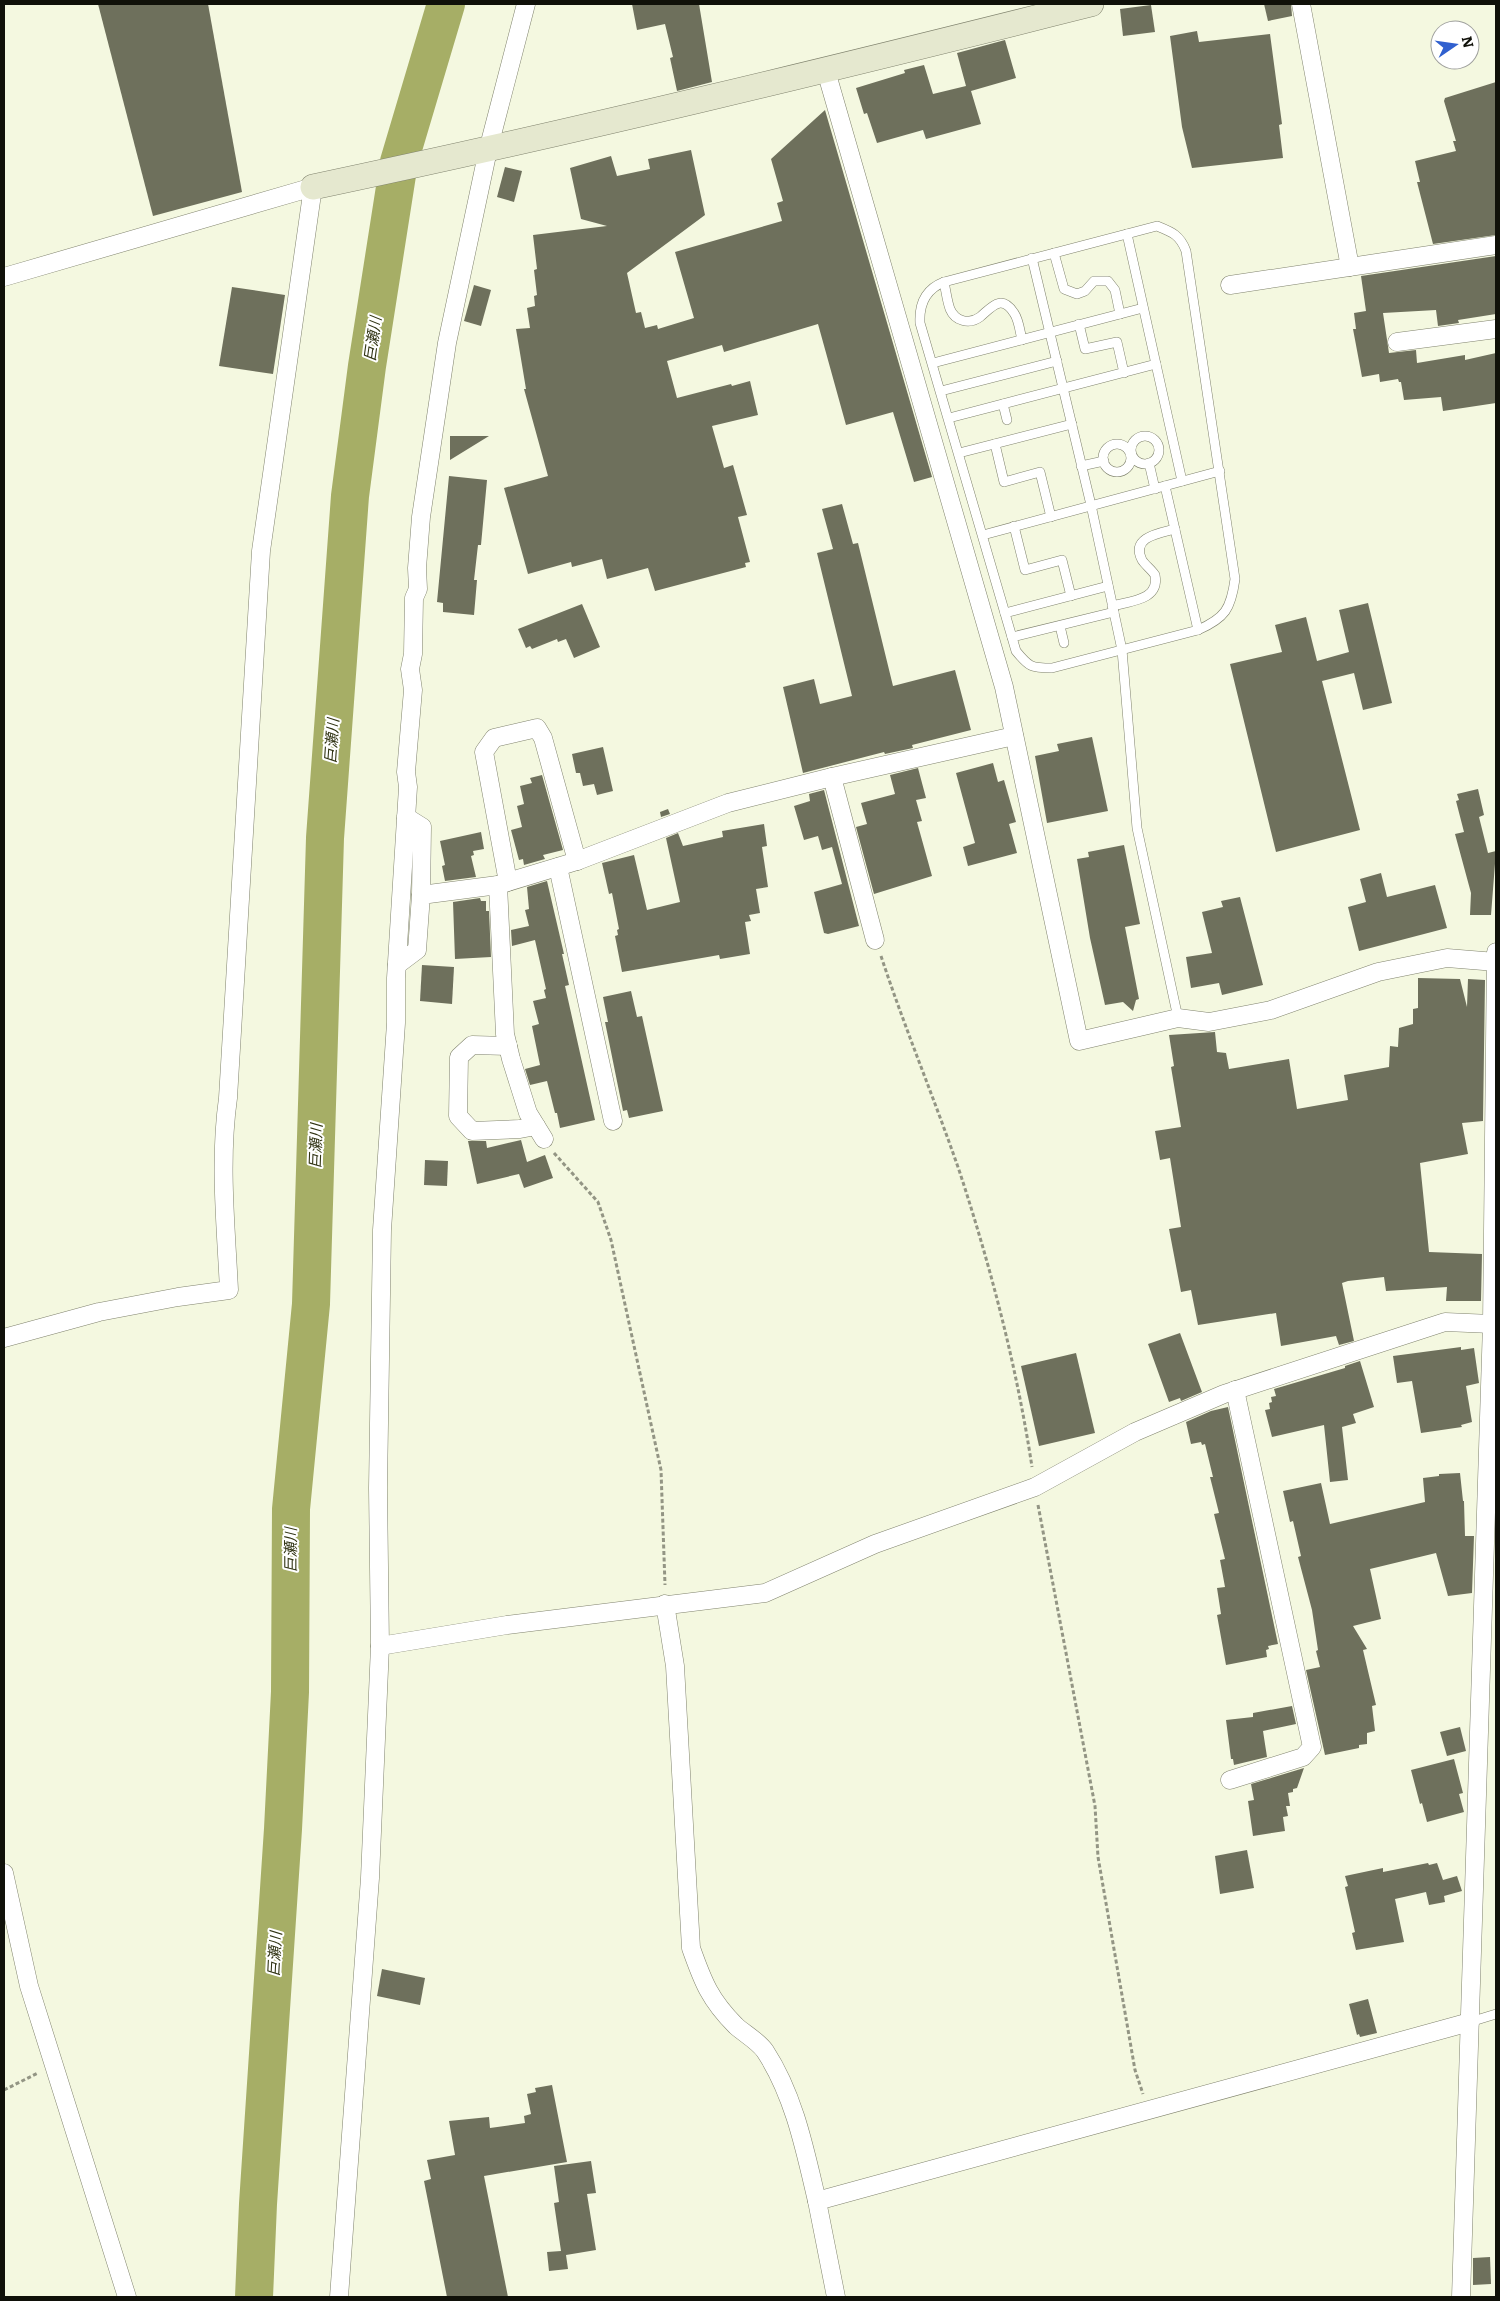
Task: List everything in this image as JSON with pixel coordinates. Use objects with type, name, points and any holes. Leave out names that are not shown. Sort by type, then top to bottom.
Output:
[{"type":"street","points":[[339,2297],[370,1878],[380,1646],[378,1488],[382,1230],[396,1023],[397,965],[406,817],[406,772],[413,690],[410,669],[413,654],[414,598],[418,589],[417,568],[421,517],[447,343],[488,150],[526,4]]},
{"type":"street","points":[[4,277],[313,187],[488,150],[826,70],[1091,4]]},
{"type":"street","points":[[1301,4],[1350,267]]},
{"type":"street","points":[[826,70],[1004,687],[1079,1041],[1178,1018],[1209,1022],[1271,1010],[1378,972],[1447,958],[1496,957],[1492,1324],[1461,2297]]},
{"type":"street","points":[[4,1338],[99,1312],[178,1297],[229,1290],[224,1176],[224,1125],[228,1098],[262,551],[313,187]]},
{"type":"street","points":[[1230,285],[1496,245]]},
{"type":"street","points":[[1397,342],[1496,329]]},
{"type":"street","points":[[540,1132],[528,1113],[508,1046],[504,1014],[503,883],[484,752],[494,738],[537,728],[543,738],[577,861]]},
{"type":"street","points":[[421,896],[503,883],[558,867],[728,804],[832,777],[1014,736]]},
{"type":"street","points":[[832,777],[875,940]]},
{"type":"street","points":[[397,965],[417,950],[421,896],[422,827],[406,817]]},
{"type":"street","points":[[558,867],[613,1121]]},
{"type":"street","points":[[508,1046],[472,1045],[459,1057],[458,1116],[472,1130],[540,1132]]},
{"type":"street","points":[[380,1646],[507,1625],[765,1593],[875,1544],[1035,1487],[1135,1432],[1235,1390],[1445,1322],[1492,1324]]},
{"type":"street","points":[[1230,1780],[1303,1757],[1312,1747],[1235,1390]]},
{"type":"street","points":[[665,1604],[675,1666],[691,1948],[700,1975],[715,2004],[763,2049],[784,2082],[817,2201],[836,2297]]},
{"type":"street","points":[[4,1873],[29,1986],[127,2297]]},
{"type":"street","points":[[817,2201],[1470,2022]]},
{"type":"lane","points":[[1156,226],[1174,232],[1181,239],[1186,251],[1235,579],[1232,601],[1225,612],[1214,623],[1198,630],[1052,668],[1035,668],[1027,664],[1016,651],[920,323],[920,312],[928,292],[936,285],[1054,253],[1156,226]]},
{"type":"lane","points":[[1127,234],[1182,481]]},
{"type":"lane","points":[[1054,253],[1064,289],[1077,294],[1085,291],[1094,281],[1108,281],[1115,290],[1120,314]]},
{"type":"lane","points":[[1032,258],[1091,505],[1122,650],[1137,828],[1178,1018]]},
{"type":"lane","points":[[944,282],[954,316],[962,321],[969,321],[981,316],[991,306],[998,303],[1004,305],[1015,314],[1022,340]]},
{"type":"lane","points":[[932,363],[1144,308]]},
{"type":"lane","points":[[1079,324],[1085,349],[1117,342],[1124,373]]},
{"type":"lane","points":[[941,391],[1057,361]]},
{"type":"lane","points":[[949,418],[1156,364]]},
{"type":"lane","points":[[1003,404],[1007,420]]},
{"type":"lane","points":[[959,453],[1072,424]]},
{"type":"lane","points":[[1131,454],[1128,467],[1119,472],[1110,470],[1104,461],[1106,449],[1113,444],[1126,446],[1131,454],[1137,462],[1149,463],[1158,456],[1158,446],[1154,439],[1141,436],[1132,445],[1131,454]]},
{"type":"lane","points":[[1158,446],[1174,442]]},
{"type":"lane","points":[[995,444],[1004,482],[1040,472],[1051,516]]},
{"type":"lane","points":[[1082,466],[1104,461]]},
{"type":"lane","points":[[1149,463],[1155,489]]},
{"type":"lane","points":[[983,535],[1220,471]]},
{"type":"lane","points":[[1166,486],[1198,630]]},
{"type":"lane","points":[[1014,526],[1025,570],[1062,560],[1071,596]]},
{"type":"lane","points":[[1012,637],[1060,626],[1150,596],[1155,589],[1155,574],[1142,562],[1139,552],[1140,545],[1150,536],[1175,529]]},
{"type":"lane","points":[[1005,613],[1108,586]]},
{"type":"lane","points":[[1060,626],[1064,643]]},
{"type":"lane","points":[[1470,2022],[1496,2014]]},
{"type":"path","points":[[875,940],[960,1173],[997,1300],[1027,1437],[1096,1806],[1098,1857],[1135,2070],[1149,2111]]},
{"type":"path","points":[[540,1132],[561,1163],[598,1202],[611,1240],[661,1470],[665,1604]]},
{"type":"path","points":[[4,2090],[54,2065]]},
{"type":"building","points":[[98,4],[208,4],[242,192],[153,216]]},
{"type":"building","points":[[632,4],[699,4],[712,82],[677,91],[670,58],[673,57],[665,24],[637,30]]},
{"type":"building","points":[[1264,4],[1291,4],[1292,16],[1268,21]]},
{"type":"building","points":[[1151,5],[1155,32],[1123,36],[1120,9]]},
{"type":"building","points":[[1197,31],[1199,42],[1270,34],[1282,124],[1279,125],[1283,158],[1192,168],[1182,127],[1170,36]]},
{"type":"building","points":[[1005,40],[1016,78],[971,91],[981,124],[926,139],[923,130],[877,143],[867,113],[864,114],[856,88],[905,73],[904,70],[924,65],[933,94],[966,86],[957,53]]},
{"type":"building","points":[[1496,82],[1496,235],[1433,244],[1417,182],[1420,182],[1415,161],[1456,151],[1453,141],[1456,141],[1444,101],[1445,98]]},
{"type":"building","points":[[825,110],[932,477],[914,482],[893,412],[846,425],[818,324],[724,352],[722,345],[667,361],[677,398],[750,381],[758,415],[712,426],[724,468],[733,465],[747,515],[738,517],[750,562],[745,563],[746,567],[655,591],[648,568],[607,579],[602,559],[572,567],[571,562],[528,574],[504,488],[548,476],[524,389],[526,389],[516,329],[530,328],[527,308],[535,306],[534,296],[537,295],[534,270],[537,269],[533,235],[607,226],[581,219],[570,168],[611,156],[617,176],[650,169],[648,159],[691,150],[705,215],[627,273],[636,313],[641,312],[645,328],[657,325],[658,329],[694,318],[675,252],[782,221],[777,203],[783,201],[771,159]]},
{"type":"building","points":[[505,167],[522,171],[514,202],[497,197]]},
{"type":"building","points":[[1496,256],[1496,314],[1458,320],[1459,323],[1438,326],[1436,310],[1383,313],[1389,353],[1416,350],[1417,363],[1465,355],[1465,360],[1496,353],[1496,403],[1443,411],[1441,397],[1404,400],[1401,382],[1398,379],[1380,382],[1379,374],[1362,377],[1353,329],[1356,329],[1354,313],[1366,311],[1361,276]]},
{"type":"building","points":[[474,285],[491,290],[481,326],[464,321]]},
{"type":"building","points":[[232,287],[285,295],[273,374],[219,366]]},
{"type":"building","points":[[450,436],[489,436],[450,460]]},
{"type":"building","points":[[449,476],[487,480],[481,545],[478,545],[474,580],[477,580],[474,615],[443,612],[443,603],[437,602]]},
{"type":"building","points":[[842,504],[853,544],[858,543],[893,686],[955,670],[971,730],[912,745],[913,748],[885,754],[884,752],[803,773],[783,687],[814,679],[820,704],[852,696],[817,553],[833,549],[822,509]]},
{"type":"building","points":[[1368,603],[1392,703],[1363,710],[1354,673],[1322,681],[1360,830],[1276,852],[1230,664],[1282,652],[1275,625],[1306,617],[1317,661],[1349,652],[1339,610]]},
{"type":"building","points":[[582,604],[600,647],[574,658],[566,639],[558,642],[557,639],[532,649],[530,646],[526,648],[518,629]]},
{"type":"building","points":[[1092,737],[1108,811],[1047,823],[1035,756],[1059,751],[1057,744]]},
{"type":"building","points":[[603,747],[613,791],[597,795],[594,784],[583,786],[580,773],[576,773],[572,754]]},
{"type":"building","points":[[993,763],[998,782],[1004,780],[1016,822],[1009,824],[1017,853],[968,866],[963,847],[975,843],[956,773]]},
{"type":"building","points":[[918,768],[926,798],[916,800],[922,821],[917,822],[932,876],[874,894],[856,827],[867,824],[861,803],[895,794],[890,775]]},
{"type":"building","points":[[542,775],[563,850],[543,855],[545,859],[524,865],[523,859],[519,860],[511,830],[522,827],[517,806],[524,804],[520,786],[532,783],[530,778]]},
{"type":"building","points":[[1478,789],[1484,815],[1479,817],[1488,853],[1496,851],[1491,915],[1470,915],[1471,893],[1455,834],[1464,832],[1456,801],[1459,800],[1457,794]]},
{"type":"building","points":[[824,790],[859,926],[828,934],[824,933],[814,892],[842,884],[832,847],[822,850],[818,836],[804,840],[794,806],[810,801],[809,794]]},
{"type":"building","points":[[668,809],[670,814],[661,817],[660,812]]},
{"type":"building","points":[[764,824],[767,846],[762,847],[768,887],[756,889],[760,913],[749,915],[751,921],[745,922],[750,954],[720,959],[719,955],[622,972],[615,936],[618,935],[617,930],[619,929],[612,893],[609,894],[602,863],[634,855],[647,910],[680,902],[666,838],[678,833],[683,846],[723,837],[722,831]]},
{"type":"building","points":[[481,832],[484,849],[473,851],[474,855],[471,856],[476,877],[445,881],[442,866],[445,865],[440,841]]},
{"type":"building","points":[[1124,845],[1140,924],[1125,927],[1139,999],[1136,1000],[1133,1011],[1123,1002],[1105,1005],[1090,938],[1077,859],[1089,857],[1088,852]]},
{"type":"building","points":[[1381,873],[1387,897],[1435,885],[1447,928],[1359,951],[1348,907],[1366,902],[1360,879]]},
{"type":"building","points":[[547,881],[564,954],[562,954],[569,985],[565,986],[595,1120],[560,1128],[547,1081],[530,1085],[525,1069],[540,1065],[532,1026],[539,1024],[533,1001],[546,998],[544,990],[546,989],[535,940],[512,946],[511,930],[529,926],[525,910],[529,909],[527,887]]},
{"type":"building","points":[[1240,897],[1263,985],[1222,995],[1219,983],[1191,988],[1186,957],[1212,953],[1202,912],[1223,907],[1221,901]]},
{"type":"building","points":[[480,898],[481,901],[486,901],[486,911],[489,911],[491,957],[455,959],[453,902]]},
{"type":"building","points":[[422,965],[454,967],[452,1004],[420,1001]]},
{"type":"building","points":[[1418,978],[1460,979],[1467,1007],[1468,979],[1485,980],[1483,1121],[1462,1123],[1468,1154],[1420,1163],[1429,1252],[1482,1254],[1481,1301],[1446,1301],[1447,1287],[1386,1291],[1384,1277],[1342,1283],[1354,1341],[1339,1345],[1336,1336],[1281,1346],[1276,1313],[1198,1325],[1191,1290],[1181,1292],[1169,1229],[1181,1227],[1170,1158],[1160,1160],[1155,1131],[1181,1127],[1171,1067],[1174,1066],[1169,1035],[1215,1032],[1217,1052],[1226,1053],[1229,1069],[1289,1059],[1297,1109],[1348,1100],[1344,1075],[1389,1067],[1390,1046],[1398,1047],[1399,1028],[1413,1024],[1413,1009],[1418,1008]]},
{"type":"building","points":[[631,991],[637,1017],[642,1016],[663,1111],[629,1118],[627,1110],[623,1111],[605,1022],[608,1022],[603,997]]},
{"type":"building","points":[[521,1140],[527,1162],[545,1155],[553,1178],[524,1188],[519,1174],[477,1184],[468,1141],[486,1141],[487,1148]]},
{"type":"building","points":[[425,1160],[448,1161],[447,1186],[424,1185]]},
{"type":"building","points":[[1180,1333],[1202,1392],[1181,1401],[1180,1398],[1169,1402],[1148,1344]]},
{"type":"building","points":[[1461,1347],[1461,1350],[1474,1348],[1479,1383],[1466,1386],[1472,1422],[1461,1425],[1462,1427],[1421,1433],[1412,1381],[1397,1383],[1393,1356]]},
{"type":"building","points":[[1076,1353],[1095,1433],[1039,1446],[1021,1366]]},
{"type":"building","points":[[1360,1361],[1374,1407],[1353,1414],[1356,1423],[1342,1427],[1348,1480],[1330,1482],[1324,1425],[1272,1437],[1265,1410],[1270,1409],[1271,1397],[1276,1396],[1274,1389],[1345,1368],[1345,1366]]},
{"type":"building","points":[[1228,1407],[1278,1644],[1268,1646],[1269,1649],[1266,1650],[1267,1657],[1226,1665],[1217,1615],[1221,1614],[1217,1588],[1225,1587],[1220,1560],[1225,1559],[1214,1514],[1219,1513],[1210,1477],[1213,1477],[1205,1444],[1202,1445],[1201,1442],[1191,1444],[1186,1422],[1211,1411]]},
{"type":"building","points":[[1460,1473],[1464,1501],[1465,1536],[1474,1536],[1472,1593],[1448,1596],[1436,1553],[1370,1569],[1381,1619],[1353,1626],[1367,1649],[1363,1650],[1376,1705],[1372,1706],[1375,1731],[1367,1733],[1367,1744],[1359,1745],[1359,1748],[1325,1755],[1306,1670],[1320,1667],[1316,1651],[1318,1650],[1312,1610],[1298,1557],[1301,1556],[1293,1521],[1290,1522],[1283,1491],[1321,1483],[1330,1524],[1425,1502],[1423,1478],[1439,1476],[1439,1474]]},
{"type":"building","points":[[1292,1706],[1296,1724],[1263,1731],[1267,1757],[1234,1765],[1233,1759],[1231,1759],[1226,1720],[1253,1717],[1253,1713]]},
{"type":"building","points":[[1460,1727],[1466,1751],[1447,1756],[1440,1732]]},
{"type":"building","points":[[1454,1759],[1463,1793],[1459,1794],[1464,1812],[1427,1822],[1411,1770]]},
{"type":"building","points":[[1304,1768],[1297,1788],[1293,1789],[1293,1792],[1288,1793],[1290,1806],[1286,1806],[1288,1816],[1283,1817],[1285,1831],[1253,1836],[1248,1801],[1254,1800],[1251,1784]]},
{"type":"building","points":[[1247,1850],[1254,1888],[1220,1894],[1215,1856]]},
{"type":"building","points":[[1428,1863],[1429,1865],[1437,1863],[1443,1880],[1457,1876],[1462,1891],[1444,1896],[1445,1902],[1429,1905],[1426,1892],[1395,1899],[1404,1942],[1356,1950],[1352,1933],[1355,1932],[1345,1887],[1348,1886],[1345,1876],[1383,1868],[1383,1872]]},
{"type":"building","points":[[382,1969],[425,1978],[420,2005],[377,1996]]},
{"type":"building","points":[[1368,1999],[1377,2033],[1360,2037],[1359,2034],[1357,2035],[1349,2004]]},
{"type":"building","points":[[552,2085],[567,2162],[484,2176],[508,2297],[447,2297],[424,2181],[431,2179],[427,2160],[455,2155],[449,2121],[489,2117],[490,2128],[525,2123],[524,2116],[531,2114],[527,2094],[536,2092],[535,2088]]},
{"type":"building","points":[[591,2161],[596,2193],[587,2194],[596,2250],[566,2255],[568,2269],[549,2271],[547,2252],[561,2251],[554,2203],[559,2202],[554,2166]]},
{"type":"building","points":[[1490,2257],[1491,2284],[1473,2285],[1473,2258]]},
{"type":"waterway","name":"巨瀬川","points":[[254,2297],[258,2204],[283,1829],[290,1692],[291,1509],[311,1304],[325,838],[350,496],[367,366],[399,162],[446,4]]}]
